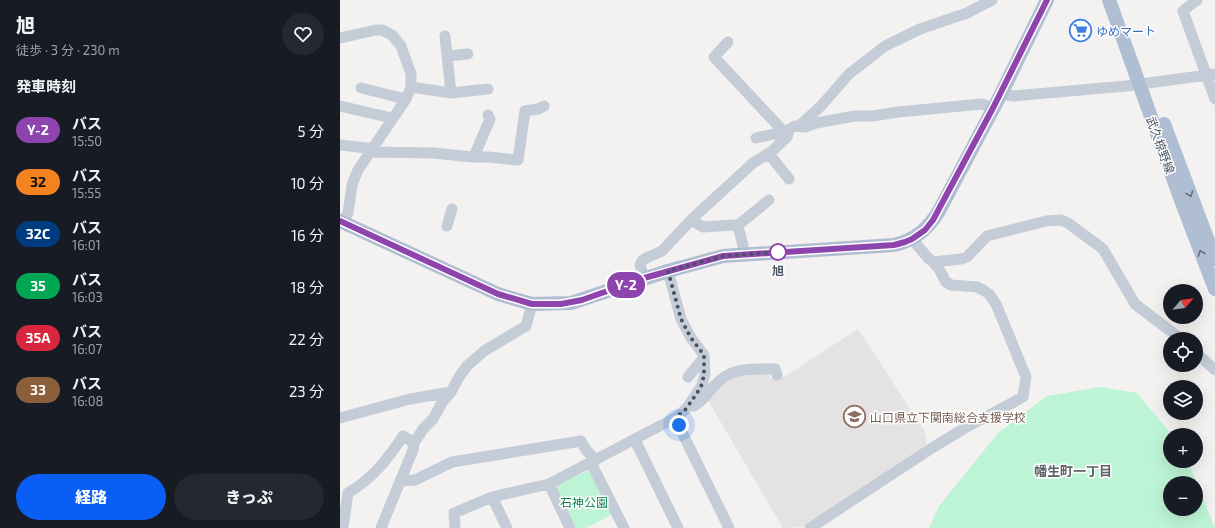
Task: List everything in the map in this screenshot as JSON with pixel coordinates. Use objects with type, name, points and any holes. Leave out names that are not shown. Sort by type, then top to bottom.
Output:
[{"type":"main road","points":[[341,222],[498,294],[532,304],[571,303],[644,278],[723,256],[894,245],[905,242],[925,230],[936,216],[1001,94],[1047,0]]},
{"type":"main road","name":"武久椋野線","points":[[1109,0],[1215,259]]},
{"type":"main road","name":"武久椋野線","points":[[1118,0],[1182,203],[1215,289]]},
{"type":"street","points":[[644,278],[640,265],[642,261],[662,251],[693,218],[753,163],[772,152],[788,137],[791,129],[821,106],[849,74],[885,46],[920,29],[967,13],[992,0]]},
{"type":"street","points":[[1196,0],[1183,11],[1211,74],[1215,99]]},
{"type":"street","points":[[340,38],[376,30],[382,30],[392,35],[401,46],[409,64],[411,74],[411,87],[406,99],[358,170],[354,180],[348,213],[341,222]]},
{"type":"street","points":[[445,36],[452,93]]},
{"type":"street","points":[[728,42],[714,57],[791,129]]},
{"type":"street","points":[[447,56],[468,54]]},
{"type":"street","points":[[1001,94],[1014,96],[1144,83],[1211,74]]},
{"type":"street","points":[[411,87],[452,93],[488,89]]},
{"type":"street","points":[[361,88],[406,99]]},
{"type":"street","points":[[756,138],[805,127],[816,123],[855,116],[873,116],[898,112],[982,104],[993,108]]},
{"type":"street","points":[[340,106],[392,118]]},
{"type":"street","points":[[340,145],[367,148],[370,151],[434,153],[518,160],[525,111],[538,109],[544,106]]},
{"type":"street","points":[[475,157],[490,119],[488,115]]},
{"type":"street","points":[[767,154],[789,178]]},
{"type":"street","points":[[693,218],[696,223],[702,227],[737,226],[769,200]]},
{"type":"street","points":[[447,226],[452,210]]},
{"type":"street","points":[[933,262],[967,257],[987,236],[1046,221],[1061,220],[1068,223],[1103,249],[1135,304],[1172,332]]},
{"type":"street","points":[[737,226],[740,233],[742,246]]},
{"type":"street","points":[[810,528],[932,448],[965,428],[1023,397],[1026,377],[996,304],[989,294],[977,287],[951,285],[946,282],[933,262],[912,239]]},
{"type":"street","points":[[455,528],[454,513],[492,497],[549,484],[635,440],[675,418],[686,409],[704,381],[704,355],[691,338],[681,319],[668,271]]},
{"type":"street","points":[[382,528],[413,450],[414,442],[423,429],[433,419],[459,377],[474,358],[526,326],[532,304]]},
{"type":"street","points":[[688,377],[701,361],[704,360]]},
{"type":"street","points":[[1203,360],[1215,370]]},
{"type":"street","points":[[686,409],[696,406],[715,384],[732,372],[743,369],[775,369],[776,376]]},
{"type":"street","points":[[340,418],[410,399],[451,392]]},
{"type":"street","points":[[675,418],[729,528]]},
{"type":"street","points":[[343,528],[348,492],[360,486],[377,471],[403,436],[414,442]]},
{"type":"street","points":[[635,440],[678,528]]},
{"type":"street","points":[[400,481],[415,480],[452,462],[581,441],[594,462],[624,528]]},
{"type":"street","points":[[549,484],[570,528]]},
{"type":"street","points":[[492,497],[507,528]]},
{"type":"shaded area","points":[[858,329],[924,430],[927,442],[925,447],[862,491],[804,527],[783,528],[707,399],[712,392],[741,372],[769,374],[769,379],[784,377]]},
{"type":"green space","points":[[1100,387],[1137,393],[1166,428],[1163,428],[1163,468],[1191,468],[1194,476],[1163,476],[1163,516],[1203,516],[1203,498],[1215,528],[929,528],[939,506],[998,433],[1047,396]]},
{"type":"green space","name":"石神公園","points":[[587,471],[591,472],[613,514],[586,528],[575,528],[556,490],[558,485]]},
{"type":"bus line","name":"Y-2","points":[[340,221],[498,294],[532,304],[571,303],[692,263],[733,254],[894,245],[905,242],[925,230],[939,211],[1001,94],[1047,0]]},
{"type":"place","name":"ゆめマート","points":[[1080,31]]},
{"type":"place","name":"旭","points":[[778,252]]},
{"type":"place","name":"山口県立下関南総合支援学校","points":[[854,417]]},
{"type":"district","name":"幡生町一丁目","points":[[1073,471]]},
{"type":"route","points":[[679,425],[675,418],[686,409],[704,381],[704,355],[691,338],[683,324],[668,271],[711,258],[778,252]]}]
